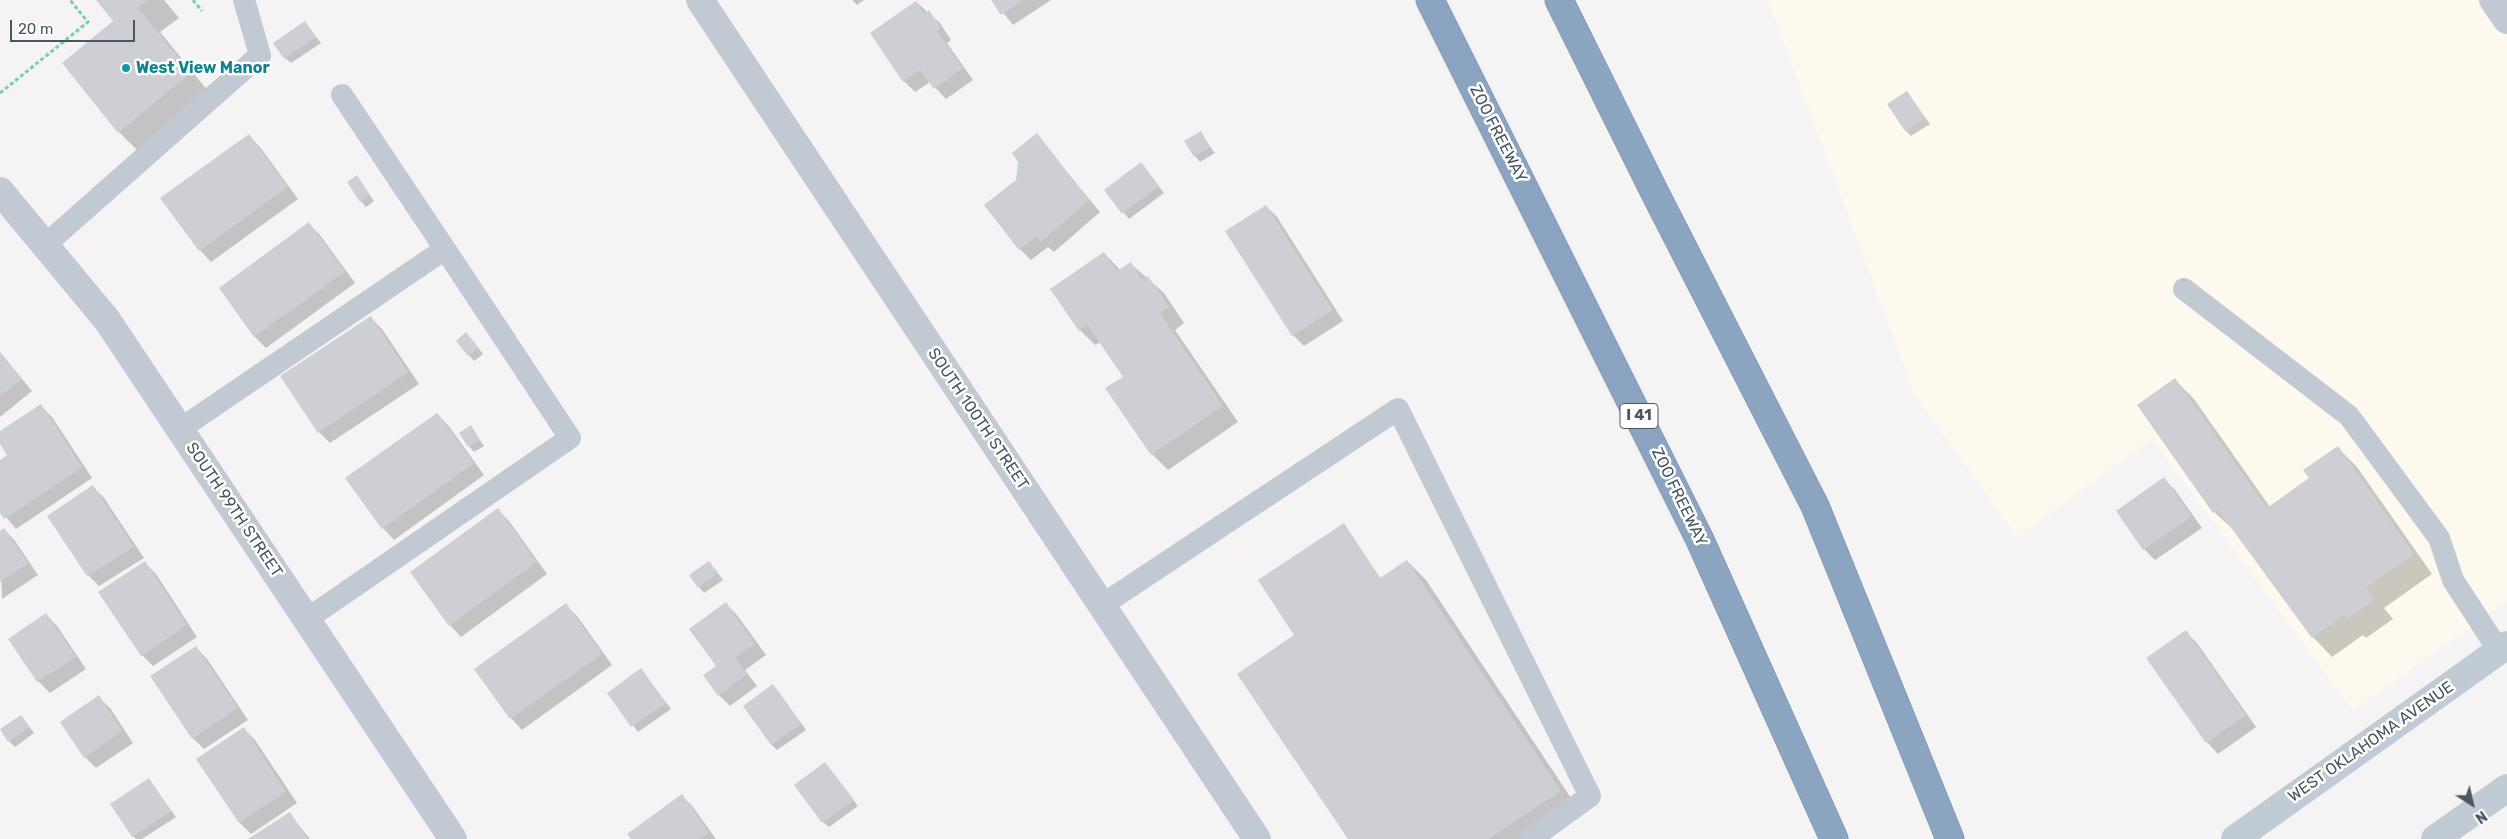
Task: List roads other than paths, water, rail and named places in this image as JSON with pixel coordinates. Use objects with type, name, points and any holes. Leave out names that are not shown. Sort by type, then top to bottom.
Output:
[{"type":"highway","name":"ZOO FREEWAY","points":[[1430,0],[1700,540],[1834,839]]},
{"type":"highway","points":[[1559,0],[1655,193],[1816,506],[1950,839]]},
{"type":"main road","name":"WEST OKLAHOMA AVENUE","points":[[2235,839],[2503,648]]},
{"type":"main road","points":[[2435,839],[2507,788]]},
{"type":"street","name":"SOUTH 100TH STREET","points":[[700,0],[1257,839]]},
{"type":"street","points":[[2493,0],[2507,20]]},
{"type":"street","name":"SOUTH 99TH STREET","points":[[0,191],[107,320],[454,839]]},
{"type":"lane","points":[[45,245],[260,55],[244,0]]},
{"type":"lane","points":[[307,618],[570,438],[342,95]]},
{"type":"lane","points":[[180,429],[445,249]]},
{"type":"lane","points":[[2184,289],[2349,416],[2439,538],[2453,580],[2503,648]]},
{"type":"lane","points":[[1102,605],[1398,409],[1590,796],[1531,839]]},
{"type":"place","name":"West View Manor","points":[[126,68]]}]
